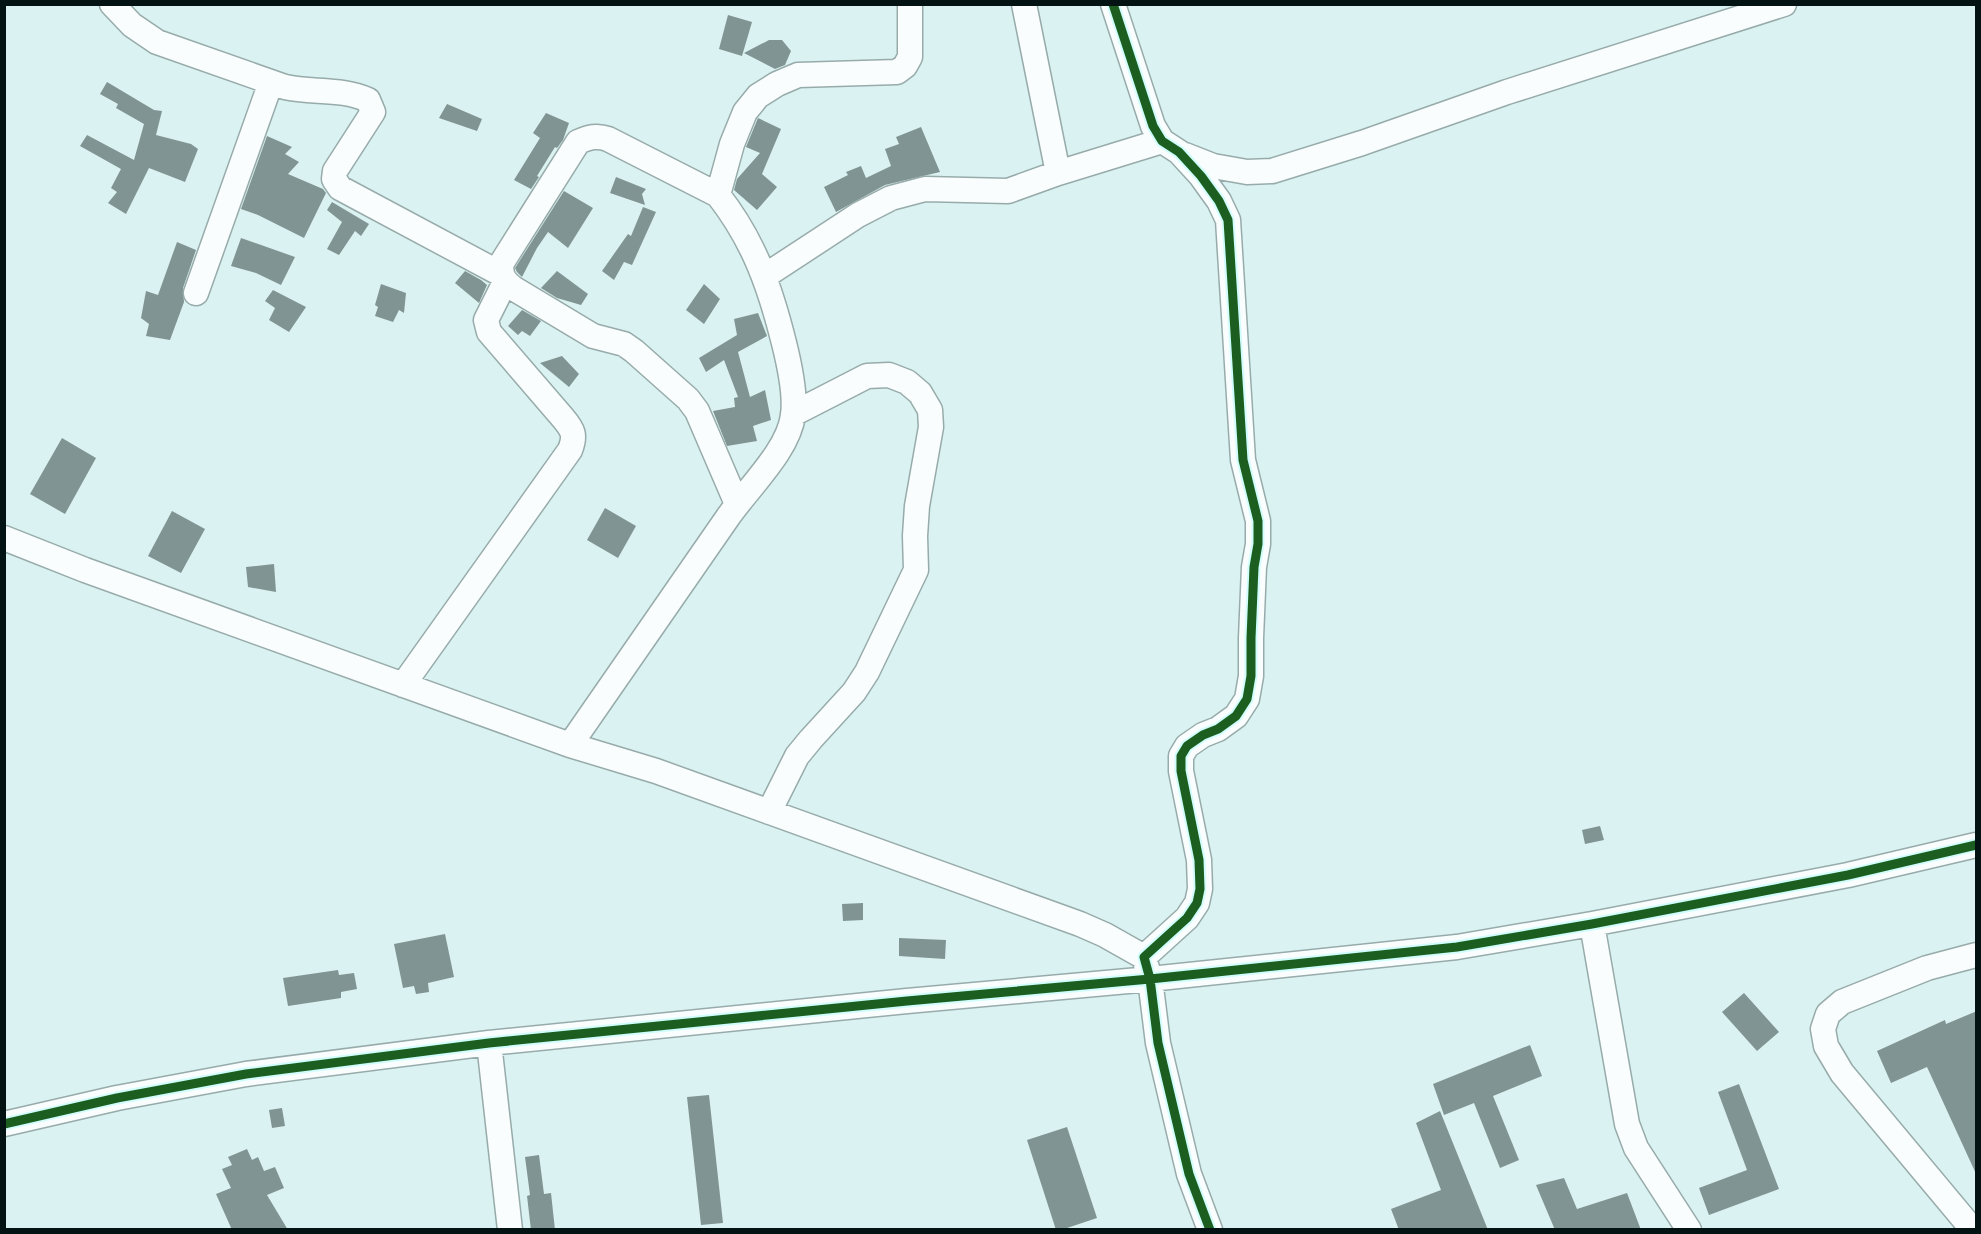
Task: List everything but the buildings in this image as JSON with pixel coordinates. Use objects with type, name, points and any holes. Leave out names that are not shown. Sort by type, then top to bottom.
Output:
[{"type":"street","points":[[112,4],[132,25],[157,42],[299,91],[358,95],[368,100],[373,112],[335,171],[334,179],[340,188],[503,278],[593,336],[624,344],[634,351],[688,399],[697,411],[737,504]]},
{"type":"street","points":[[718,195],[732,144],[745,112],[758,96],[798,75],[897,72],[905,66],[910,57],[910,4]]},
{"type":"street","points":[[1024,4],[1058,173]]},
{"type":"street","points":[[1113,4],[1153,126],[1200,176],[1219,201],[1228,220],[1243,460],[1257,521],[1258,544],[1254,567],[1251,676],[1247,699],[1236,716],[1187,746],[1181,756],[1181,771],[1199,860],[1200,889],[1197,903],[1147,968]]},
{"type":"street","points":[[765,276],[858,215],[891,198],[925,189],[1008,191],[1058,173],[1171,147],[1213,166],[1247,172],[1272,171],[1507,92],[1784,4]]},
{"type":"street","points":[[195,293],[271,82]]},
{"type":"street","points":[[403,685],[570,450],[574,440],[572,429],[489,332],[486,320],[503,278],[501,264],[578,142],[598,136],[608,139],[718,195],[735,216],[765,276],[773,300],[790,367],[793,414],[788,434],[779,451],[737,504],[570,745]]},
{"type":"street","points":[[769,812],[797,756],[854,692],[867,672],[916,570],[917,506],[931,427],[930,410],[920,393],[907,382],[889,375],[867,376],[793,414]]},
{"type":"street","points":[[4,538],[85,570],[403,685],[570,745],[656,771],[1105,934],[1147,968],[1158,1043],[1188,1174],[1210,1230]]},
{"type":"street","points":[[4,1124],[117,1098],[246,1074],[489,1043],[907,1001],[1147,968],[1457,947],[1592,924],[1848,875],[1977,845]]},
{"type":"street","points":[[1592,924],[1627,1124],[1636,1148],[1689,1230]]},
{"type":"street","points":[[1973,1230],[1842,1073],[1826,1046],[1823,1029],[1828,1014],[1842,1002],[1927,968],[1977,955]]},
{"type":"street","points":[[489,1043],[510,1230]]},
{"type":"cycle path","points":[[1113,4],[1153,126],[1162,141],[1179,152],[1201,176],[1219,201],[1228,220],[1243,460],[1258,521],[1258,544],[1254,567],[1251,676],[1247,699],[1236,716],[1187,746],[1181,756],[1181,771],[1199,860],[1200,889],[1197,903],[1187,918],[1144,957],[1150,979],[1158,1043],[1189,1174],[1210,1230]]},
{"type":"cycle path","points":[[4,1124],[117,1098],[246,1074],[489,1043],[1457,947],[1592,924],[1848,875],[1976,845]]}]
